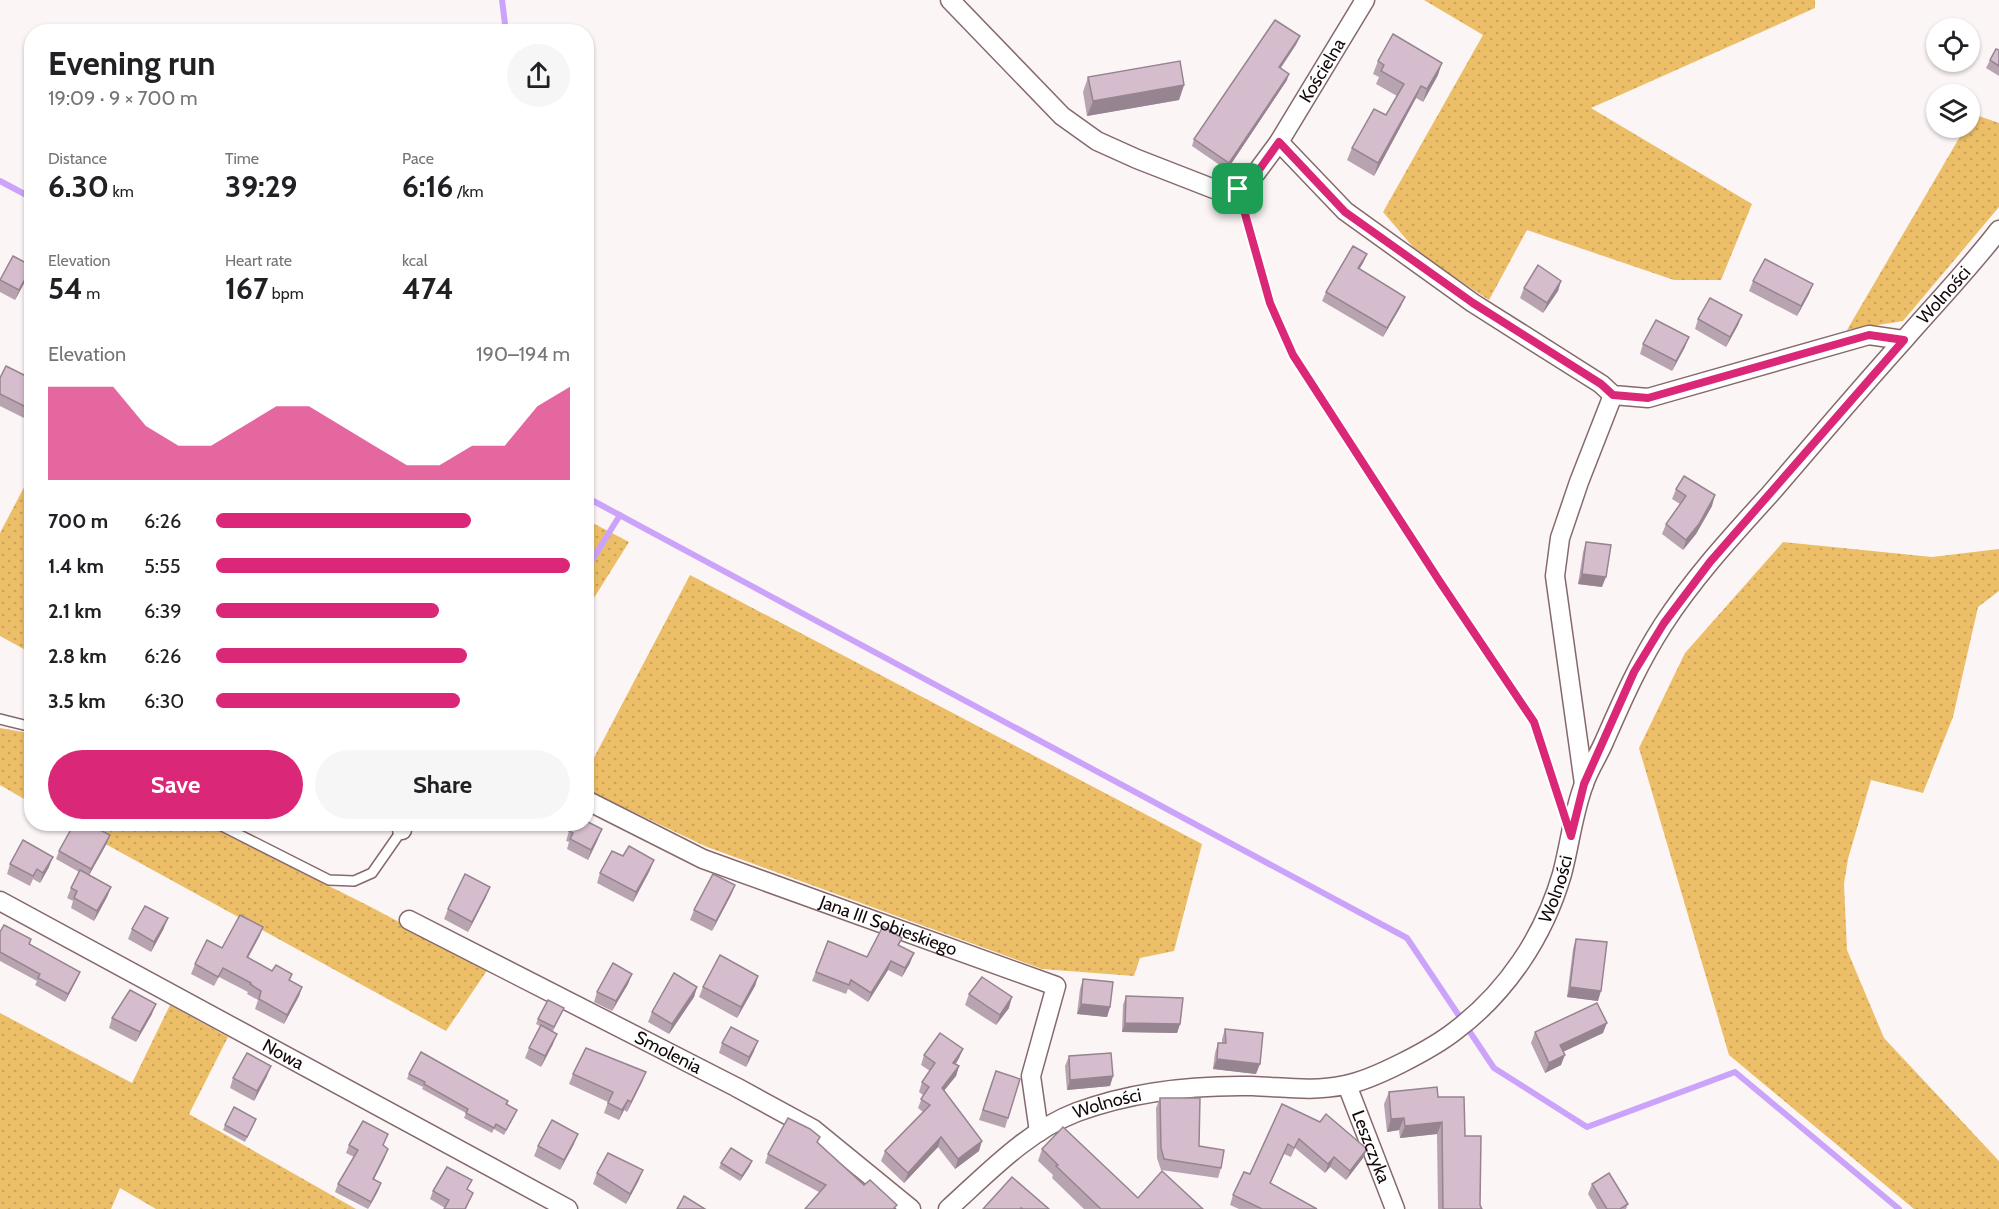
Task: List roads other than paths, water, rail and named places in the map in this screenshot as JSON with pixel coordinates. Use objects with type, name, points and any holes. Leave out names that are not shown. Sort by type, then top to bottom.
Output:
[{"type":"street","name":"Kościelna","points":[[950,0],[1062,116],[1097,141],[1214,189],[1238,189],[1256,174],[1279,142],[1365,0]]},
{"type":"street","points":[[1279,142],[1345,212],[1473,303],[1601,384],[1613,395],[1648,398],[1869,335],[1904,340]]},
{"type":"street","name":"Wolności","points":[[948,1209],[1011,1153],[1039,1132],[1073,1113],[1110,1101],[1164,1091],[1251,1086],[1302,1090],[1347,1085],[1392,1068],[1453,1033],[1476,1013],[1506,982],[1530,949],[1549,914],[1562,874],[1584,784],[1634,672],[1664,623],[1710,562],[1973,264],[1999,230]]},
{"type":"street","points":[[1584,784],[1555,576],[1560,538],[1613,395]]},
{"type":"street","name":"Jana III Sobieskiego","points":[[594,804],[703,859],[1056,986],[1031,1076],[1039,1132]]},
{"type":"street","name":"Nowa","points":[[0,901],[568,1209]]},
{"type":"street","name":"Smolenia","points":[[409,920],[736,1087],[813,1129],[911,1209]]},
{"type":"street","name":"Leszczyka","points":[[1347,1085],[1395,1209]]},
{"type":"lane","points":[[0,719],[24,725]]},
{"type":"lane","points":[[232,831],[329,880],[354,881],[372,873],[399,831]]},
{"type":"waterway","points":[[502,0],[505,24]]},
{"type":"waterway","points":[[0,181],[24,194]]},
{"type":"waterway","points":[[594,501],[1407,938],[1494,1068],[1587,1127],[1735,1072],[1899,1209]]},
{"type":"waterway","points":[[594,557],[620,515]]}]
